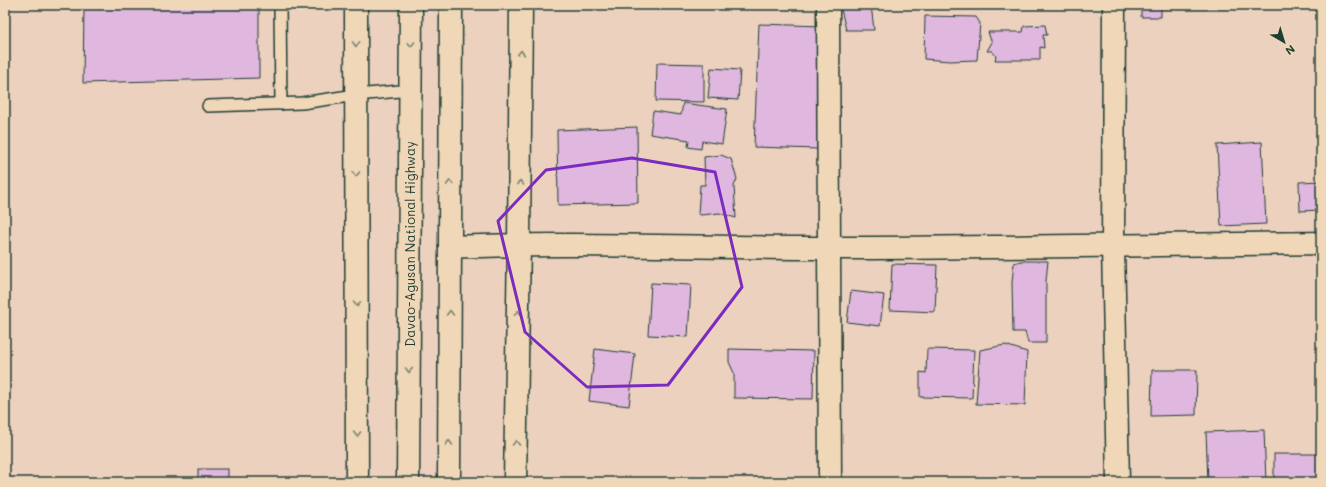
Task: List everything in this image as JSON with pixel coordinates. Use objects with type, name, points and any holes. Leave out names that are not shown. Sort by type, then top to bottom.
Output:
[{"type":"main road","points":[[356,5],[357,482]]},
{"type":"main road","name":"Davao-Agusan National Highway","points":[[408,482],[411,5]]},
{"type":"main road","points":[[448,482],[451,5]]},
{"type":"main road","points":[[515,482],[521,5]]},
{"type":"main road","points":[[828,5],[830,482]]},
{"type":"main road","points":[[1114,5],[1113,246],[1118,482]]},
{"type":"main road","points":[[450,247],[519,244],[829,248],[1321,243]]},
{"type":"lane","points":[[280,5],[281,104]]},
{"type":"lane","points":[[208,106],[302,103],[356,95],[411,90]]},
{"type":"highlighted area","points":[[632,158],[715,172],[742,287],[668,385],[587,387],[525,332],[498,221],[546,170]]},
{"type":"building","points":[[84,5],[259,5],[259,78],[83,83]]},
{"type":"building","points":[[840,5],[871,5],[874,30],[846,30]]},
{"type":"building","points":[[1141,5],[1226,5],[1226,8],[1161,8],[1161,17],[1141,17]]},
{"type":"building","points":[[925,16],[976,17],[980,23],[977,60],[950,61],[924,59]]},
{"type":"building","points":[[759,24],[823,26],[818,149],[754,147]]},
{"type":"building","points":[[1045,25],[1047,35],[1043,35],[1044,48],[1040,47],[1040,60],[995,60],[996,56],[992,51],[987,51],[992,42],[988,32],[1023,32],[1024,26]]},
{"type":"building","points":[[657,63],[704,64],[704,102],[656,101]]},
{"type":"building","points":[[711,68],[740,70],[738,100],[708,98]]},
{"type":"building","points":[[683,103],[727,109],[722,144],[702,141],[701,149],[688,147],[689,140],[650,134],[653,111],[681,115]]},
{"type":"building","points":[[637,127],[638,203],[558,205],[557,130]]},
{"type":"building","points":[[1262,142],[1266,224],[1221,226],[1217,145]]},
{"type":"building","points":[[721,155],[731,159],[737,179],[734,186],[736,218],[719,213],[698,214],[700,185],[705,185],[704,157]]},
{"type":"building","points":[[1321,181],[1321,210],[1300,211],[1299,182]]},
{"type":"building","points":[[1021,261],[1048,261],[1046,281],[1046,343],[1028,343],[1025,332],[1013,332],[1012,282],[1014,263]]},
{"type":"building","points":[[892,264],[937,265],[935,312],[890,310]]},
{"type":"building","points":[[651,283],[691,285],[688,337],[648,335]]},
{"type":"building","points":[[851,291],[884,295],[880,326],[847,322]]},
{"type":"building","points":[[1005,345],[1027,352],[1025,405],[976,404],[980,350]]},
{"type":"building","points":[[595,349],[635,354],[629,406],[589,401]]},
{"type":"building","points":[[729,349],[814,351],[813,399],[734,398],[734,373],[729,362]]},
{"type":"building","points":[[927,349],[974,350],[972,398],[920,397],[920,372],[926,373]]},
{"type":"building","points":[[1152,370],[1197,370],[1196,415],[1151,416]]},
{"type":"building","points":[[1264,430],[1266,482],[1208,482],[1206,432]]},
{"type":"building","points":[[1274,454],[1321,454],[1321,482],[1274,482]]},
{"type":"building","points":[[198,469],[228,469],[228,482],[198,482]]}]
